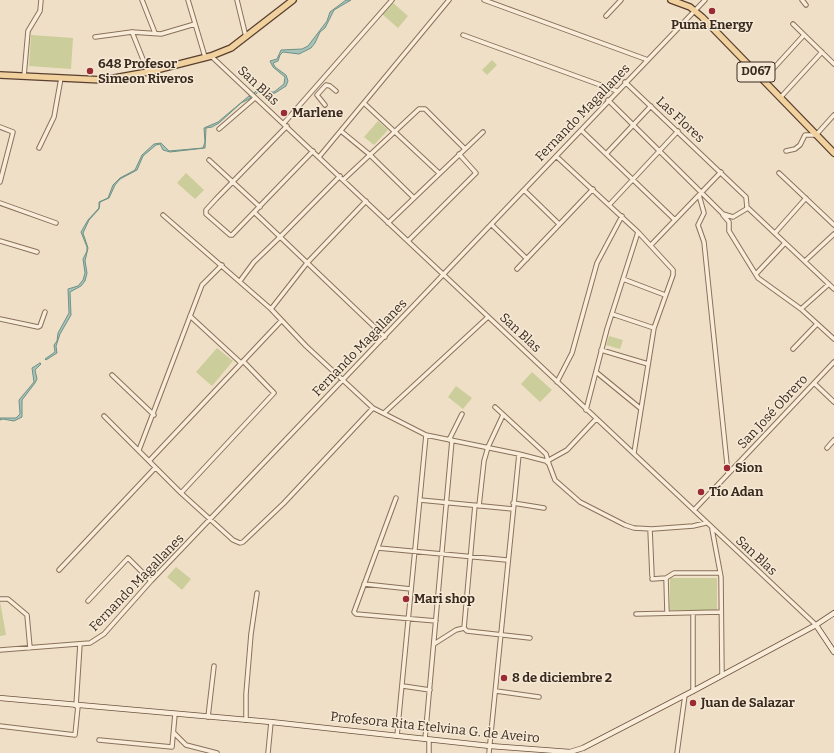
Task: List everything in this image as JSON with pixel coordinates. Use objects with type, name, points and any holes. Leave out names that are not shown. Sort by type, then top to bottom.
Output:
[{"type":"main road","points":[[0,75],[103,80],[148,72],[211,56],[231,48],[246,38],[293,0]]},
{"type":"main road","name":"D067","points":[[671,0],[695,10],[834,153]]},
{"type":"street","points":[[24,76],[28,31],[40,11],[41,0]]},
{"type":"street","points":[[142,0],[155,33]]},
{"type":"street","points":[[188,0],[205,57]]},
{"type":"street","points":[[237,0],[246,38]]},
{"type":"street","points":[[314,151],[260,207],[230,235],[206,214],[206,210],[286,125],[317,85],[392,0]]},
{"type":"street","points":[[319,157],[365,104],[449,0]]},
{"type":"street","points":[[484,0],[648,60]]},
{"type":"street","points":[[606,16],[621,0]]},
{"type":"street","name":"Fernando Magallanes","points":[[0,650],[90,643],[104,634],[151,581],[211,520],[492,225],[625,82],[705,0]]},
{"type":"street","points":[[802,0],[806,5]]},
{"type":"street","points":[[95,37],[132,32],[161,34],[195,24]]},
{"type":"street","points":[[793,24],[834,64]]},
{"type":"street","points":[[132,32],[148,72]]},
{"type":"street","points":[[462,35],[617,91]]},
{"type":"street","points":[[763,80],[804,36]]},
{"type":"street","points":[[780,98],[822,52]]},
{"type":"street","name":"San Blas","points":[[211,56],[314,151],[586,410],[634,453],[706,523],[816,625]]},
{"type":"street","points":[[39,148],[54,117],[61,78]]},
{"type":"street","name":"Las Flores","points":[[625,82],[722,172],[746,197],[747,208]]},
{"type":"street","points":[[317,85],[322,90]]},
{"type":"street","points":[[325,105],[317,97],[322,90],[327,85],[336,91]]},
{"type":"street","points":[[219,129],[255,98]]},
{"type":"street","points":[[608,100],[701,194],[723,214],[729,222],[728,231],[756,274],[834,339]]},
{"type":"street","points":[[365,104],[439,174]]},
{"type":"street","points":[[606,154],[651,106]]},
{"type":"street","points":[[343,180],[394,130],[416,111],[422,108],[464,149]]},
{"type":"street","points":[[786,151],[795,149],[800,145],[805,135],[816,135],[834,115]]},
{"type":"street","points":[[0,127],[13,132],[2,166],[0,182]]},
{"type":"street","points":[[581,130],[675,220]]},
{"type":"street","points":[[341,131],[369,154],[414,198]]},
{"type":"street","points":[[610,204],[678,131]]},
{"type":"street","points":[[388,223],[483,132]]},
{"type":"street","points":[[408,241],[476,173],[459,154]]},
{"type":"street","points":[[556,156],[610,204],[651,245],[673,270],[654,328],[634,453]]},
{"type":"street","points":[[209,160],[260,207]]},
{"type":"street","points":[[651,245],[722,172]]},
{"type":"street","points":[[780,173],[834,225]]},
{"type":"street","points":[[240,281],[254,262],[340,176]]},
{"type":"street","points":[[517,270],[593,189]]},
{"type":"street","points":[[524,190],[560,224]]},
{"type":"street","points":[[701,194],[704,213],[698,225],[704,242],[728,474]]},
{"type":"street","points":[[775,233],[806,198]]},
{"type":"street","points":[[271,309],[307,263],[366,201]]},
{"type":"street","points":[[0,203],[56,223]]},
{"type":"street","points":[[723,214],[733,217],[747,208],[834,288]]},
{"type":"street","points":[[254,212],[385,337]]},
{"type":"street","points":[[163,214],[271,309],[281,321],[342,381],[373,408],[426,435],[488,447],[549,462]]},
{"type":"street","points":[[557,382],[572,353],[598,263],[622,216]]},
{"type":"street","points":[[492,225],[527,259]]},
{"type":"street","points":[[586,410],[601,350],[638,232]]},
{"type":"street","points":[[805,261],[834,234]]},
{"type":"street","points":[[0,241],[37,252]]},
{"type":"street","points":[[756,274],[785,243]]},
{"type":"street","points":[[138,450],[154,415],[202,285],[222,265]]},
{"type":"street","points":[[623,279],[665,295]]},
{"type":"street","points":[[801,310],[829,284]]},
{"type":"street","points":[[0,319],[38,327],[40,326],[45,312]]},
{"type":"street","points":[[612,314],[654,328]]},
{"type":"street","points":[[181,493],[274,393],[242,362],[190,316]]},
{"type":"street","points":[[384,413],[488,316]]},
{"type":"street","points":[[149,461],[281,321]]},
{"type":"street","points":[[792,350],[817,324]]},
{"type":"street","points":[[601,350],[648,364]]},
{"type":"street","name":"San José Obrero","points":[[694,510],[834,362]]},
{"type":"street","points":[[596,372],[640,408]]},
{"type":"street","points":[[112,375],[154,415]]},
{"type":"street","points":[[814,383],[834,402]]},
{"type":"street","points":[[495,407],[546,454],[555,480],[580,502],[625,525],[634,528],[650,529],[687,527],[706,523]]},
{"type":"street","points":[[104,416],[181,493],[233,540],[243,542],[284,503],[373,408]]},
{"type":"street","points":[[429,753],[427,740],[430,690],[447,503],[451,440],[462,414]]},
{"type":"street","points":[[503,415],[488,447],[484,461],[470,556],[464,628],[467,632],[530,638]]},
{"type":"street","points":[[549,462],[567,450],[596,419]]},
{"type":"street","points":[[397,736],[426,435]]},
{"type":"street","points":[[827,448],[834,440]]},
{"type":"street","points":[[489,753],[496,691],[507,560],[519,454]]},
{"type":"street","points":[[59,570],[155,468]]},
{"type":"street","points":[[396,498],[354,613],[436,621]]},
{"type":"street","points":[[420,500],[513,509]]},
{"type":"street","points":[[513,503],[544,508]]},
{"type":"street","points":[[712,528],[720,572],[722,675]]},
{"type":"street","points":[[650,529],[652,577],[666,578],[674,572],[720,572]]},
{"type":"street","points":[[378,548],[507,560]]},
{"type":"street","points":[[88,601],[128,558],[151,581]]},
{"type":"street","points":[[666,578],[667,613]]},
{"type":"street","points":[[364,584],[411,589]]},
{"type":"street","points":[[246,720],[246,694],[251,634],[258,593]]},
{"type":"street","points":[[0,599],[8,599],[27,616],[30,648]]},
{"type":"street","points":[[636,614],[721,612]]},
{"type":"street","points":[[693,613],[693,691]]},
{"type":"street","name":"Profesora Rita Etelvina G. de Aveiro","points":[[0,698],[77,706],[272,722],[490,746],[560,752],[574,751],[693,691],[816,625],[834,613]]},
{"type":"street","points":[[816,625],[834,652]]},
{"type":"street","points":[[434,644],[456,630],[464,628]]},
{"type":"street","points":[[0,726],[75,736],[80,644]]},
{"type":"street","points":[[208,717],[214,666]]},
{"type":"street","points":[[403,686],[430,690]]},
{"type":"street","points":[[496,691],[538,698]]},
{"type":"street","points":[[677,753],[685,695]]},
{"type":"street","points":[[99,740],[172,747],[175,714]]},
{"type":"street","points":[[268,753],[272,722]]},
{"type":"street","points":[[174,733],[182,744],[196,751],[217,753]]},
{"type":"green space","points":[[392,2],[408,16],[398,28],[382,14]]},
{"type":"green space","points":[[31,35],[73,38],[71,69],[29,66]]},
{"type":"green space","points":[[492,60],[497,65],[487,75],[482,70]]},
{"type":"green space","points":[[378,121],[388,130],[374,145],[364,137]]},
{"type":"green space","points":[[186,173],[204,190],[195,199],[177,183]]},
{"type":"green space","points":[[609,336],[623,340],[620,349],[606,345]]},
{"type":"green space","points":[[217,348],[233,361],[212,386],[196,372]]},
{"type":"green space","points":[[532,372],[552,390],[540,402],[521,384]]},
{"type":"green space","points":[[456,386],[472,398],[463,409],[448,397]]},
{"type":"green space","points":[[176,567],[191,579],[182,590],[167,577]]},
{"type":"green space","points":[[670,578],[717,578],[717,610],[670,610]]},
{"type":"green space","points":[[0,601],[6,635],[0,636]]},
{"type":"shaded area","points":[[346,0],[351,0],[334,10],[325,28],[320,32],[311,48],[299,54],[283,52],[278,61],[273,63],[275,67],[286,75],[288,81],[286,86],[275,93],[270,94],[260,90],[255,95],[254,93],[259,88],[269,92],[274,92],[284,84],[285,77],[273,67],[270,61],[277,59],[281,50],[302,49],[308,46],[327,21],[330,12]]},
{"type":"shaded area","points":[[249,96],[251,98],[241,103],[219,123],[212,127],[206,128],[205,148],[170,152],[163,150],[160,144],[156,145],[143,156],[137,170],[120,179],[115,185],[109,198],[100,202],[99,209],[89,220],[83,233],[88,248],[85,261],[87,273],[85,281],[81,286],[70,292],[71,315],[60,334],[56,346],[57,353],[46,360],[45,359],[55,352],[54,345],[57,341],[58,333],[69,313],[68,289],[78,286],[83,280],[85,273],[83,259],[87,251],[87,247],[81,232],[88,220],[99,208],[99,202],[108,198],[113,185],[120,178],[135,170],[142,155],[154,144],[161,143],[169,151],[203,148],[205,142],[204,128],[218,122]]},
{"type":"shaded area","points":[[40,363],[41,364],[35,370],[37,379],[22,400],[22,417],[14,421],[3,419],[0,420],[0,418],[16,418],[20,414],[19,400],[34,382],[32,368]]},
{"type":"place","name":"Puma Energy","points":[[712,11]]},
{"type":"place","name":"648 Profesor Simeon Riveros","points":[[90,71]]},
{"type":"place","name":"Marlene","points":[[284,113]]},
{"type":"place","name":"Sion","points":[[727,468]]},
{"type":"place","name":"Tío Adan","points":[[701,492]]},
{"type":"place","name":"Mari shop","points":[[406,599]]},
{"type":"place","name":"8 de diciembre 2","points":[[504,678]]},
{"type":"place","name":"Juan de Salazar","points":[[693,703]]}]
